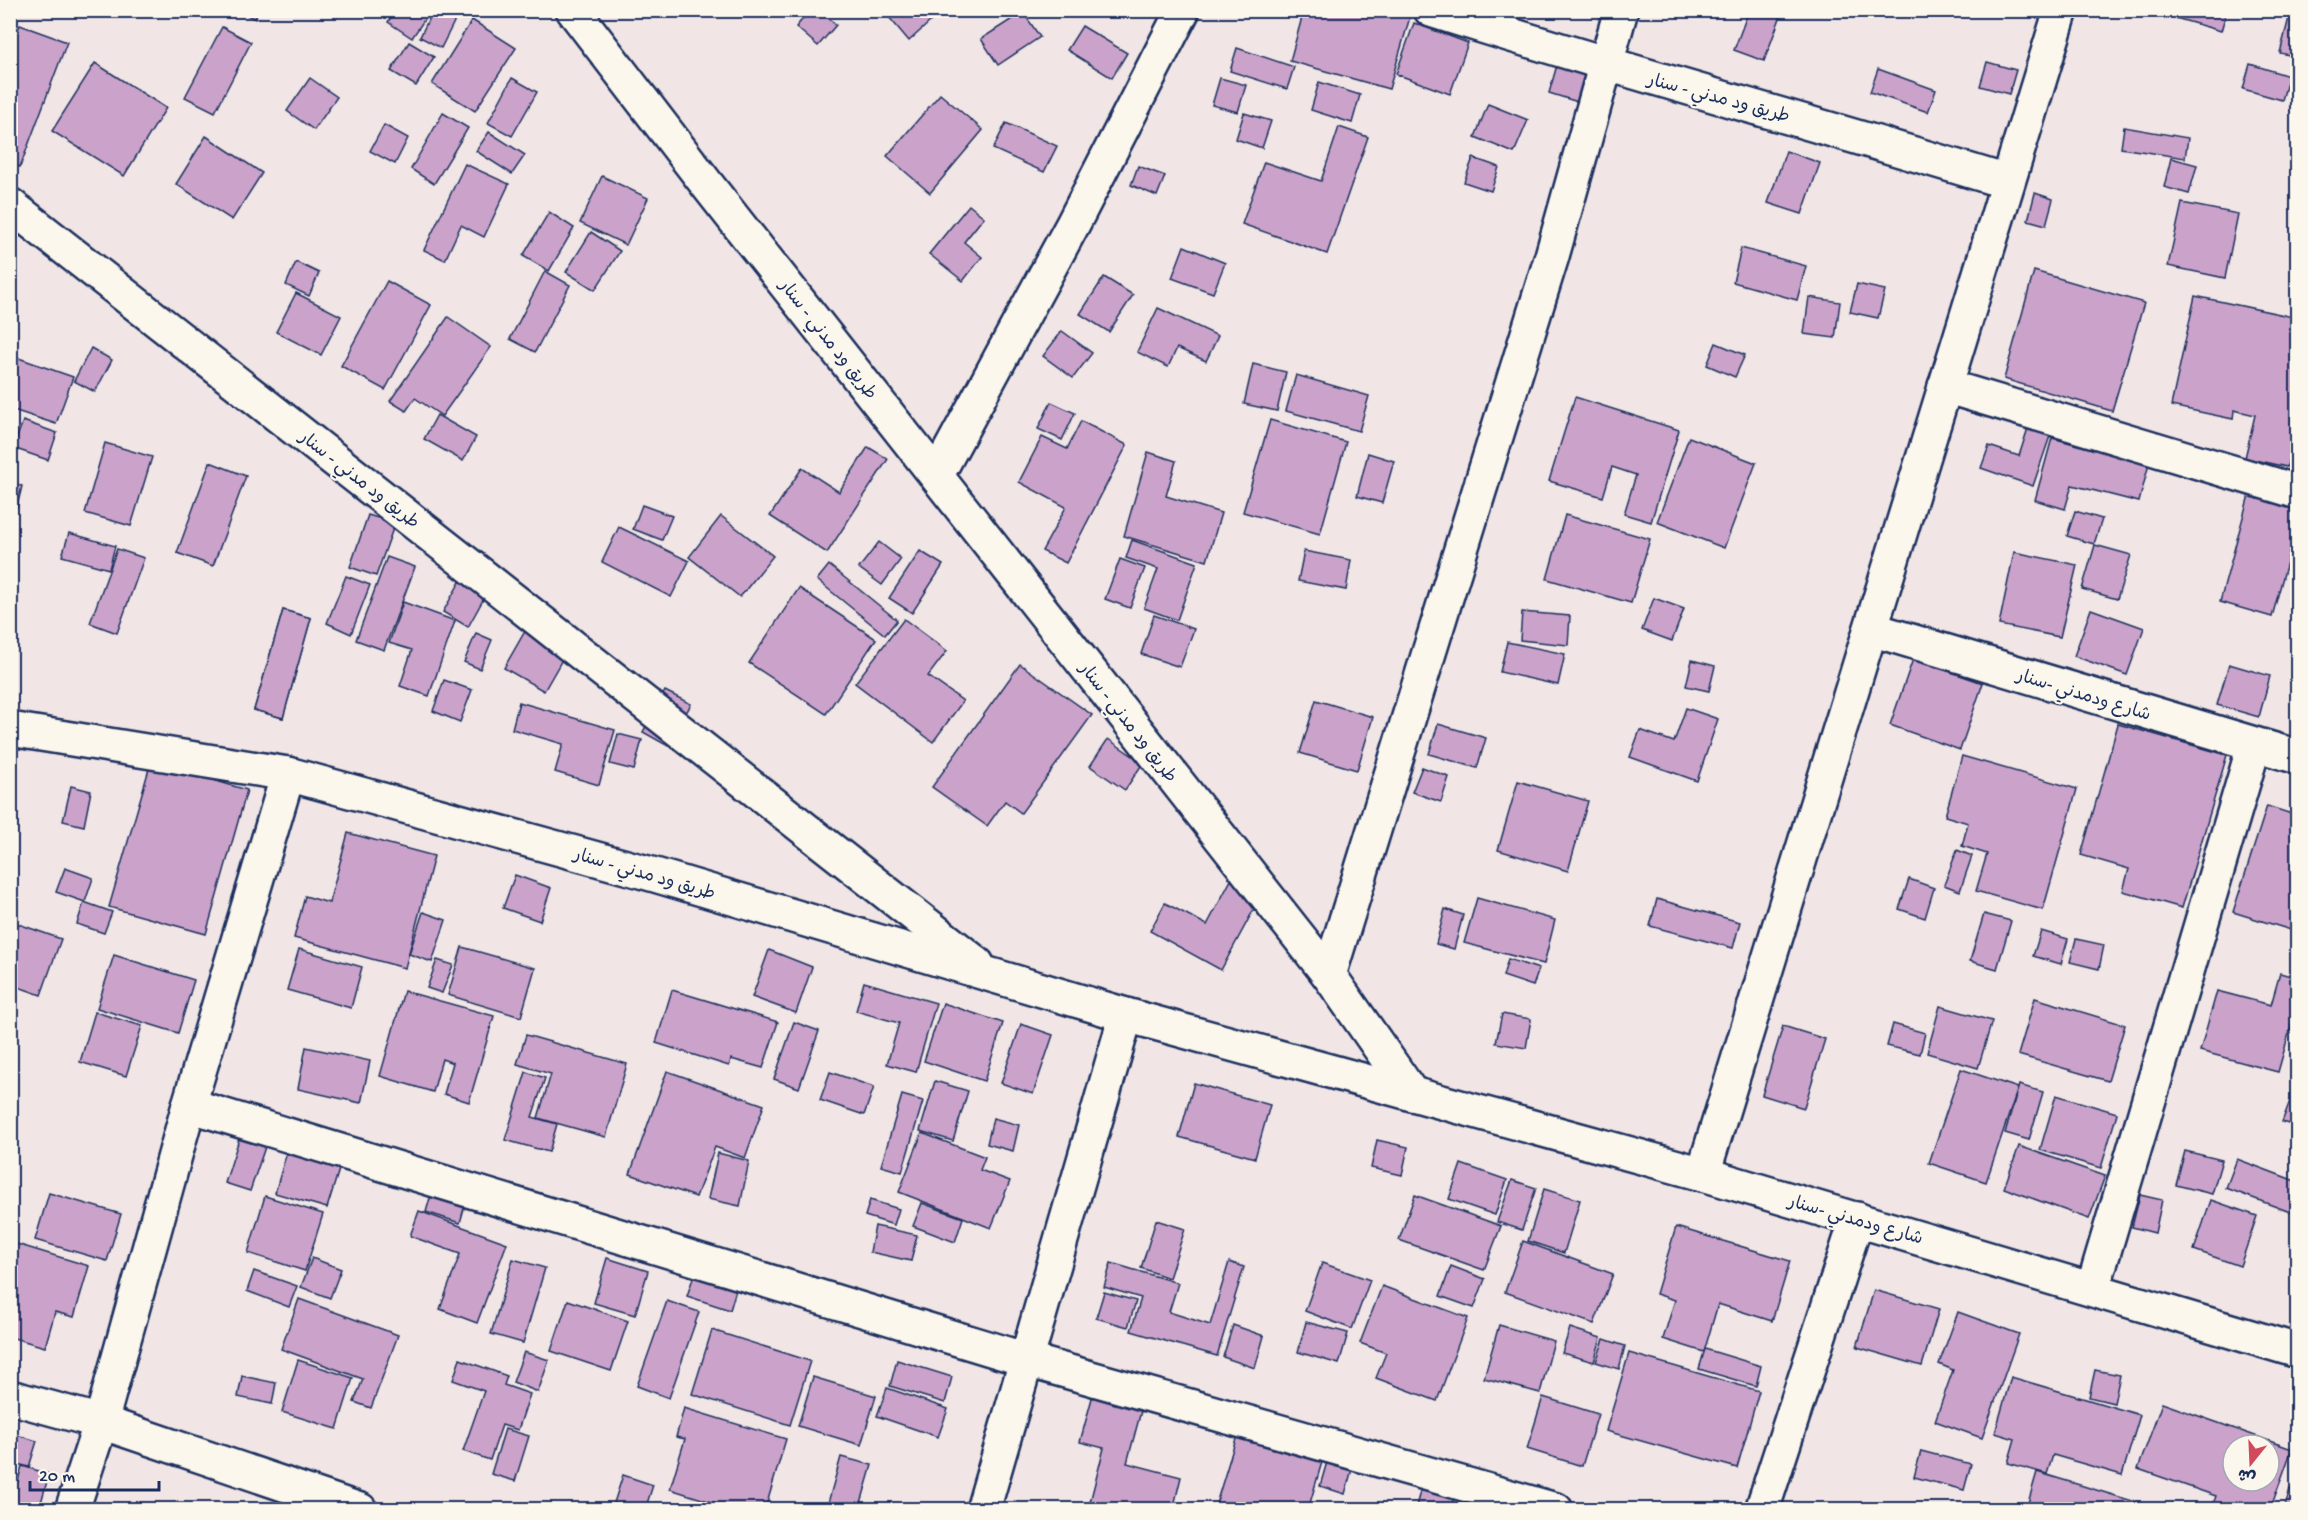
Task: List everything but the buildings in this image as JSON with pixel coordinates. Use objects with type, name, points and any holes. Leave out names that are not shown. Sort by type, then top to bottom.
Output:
[{"type":"street","name":"طريق ود مدني - سنار","points":[[573,10],[1329,975],[1412,1094]]},
{"type":"street","points":[[937,475],[1073,224],[1183,10]]},
{"type":"street","name":"طريق ود مدني - سنار","points":[[1431,10],[1605,66],[1801,119],[2007,182]]},
{"type":"street","points":[[1329,975],[1551,256],[1621,10]]},
{"type":"street","points":[[1703,1173],[2061,10]]},
{"type":"street","name":"طريق ود مدني - سنار","points":[[10,205],[993,976]]},
{"type":"street","points":[[1945,386],[2298,492]]},
{"type":"street","name":"شارع ودمدني -سنار","points":[[1870,629],[2254,746],[2298,757]]},
{"type":"street","name":"طريق ود مدني - سنار","points":[[10,729],[288,774],[655,875],[1126,1015],[1412,1094]]},
{"type":"street","points":[[2093,1288],[2254,746]]},
{"type":"street","points":[[72,1509],[101,1422],[189,1105],[288,774]]},
{"type":"street","points":[[983,1509],[1126,1015]]},
{"type":"street","name":"شارع ودمدني -سنار","points":[[1412,1094],[1703,1173],[2298,1351]]},
{"type":"street","points":[[189,1105],[1027,1360],[1556,1509]]},
{"type":"street","points":[[1762,1509],[1857,1219]]},
{"type":"street","points":[[10,1397],[101,1422],[360,1509]]}]
